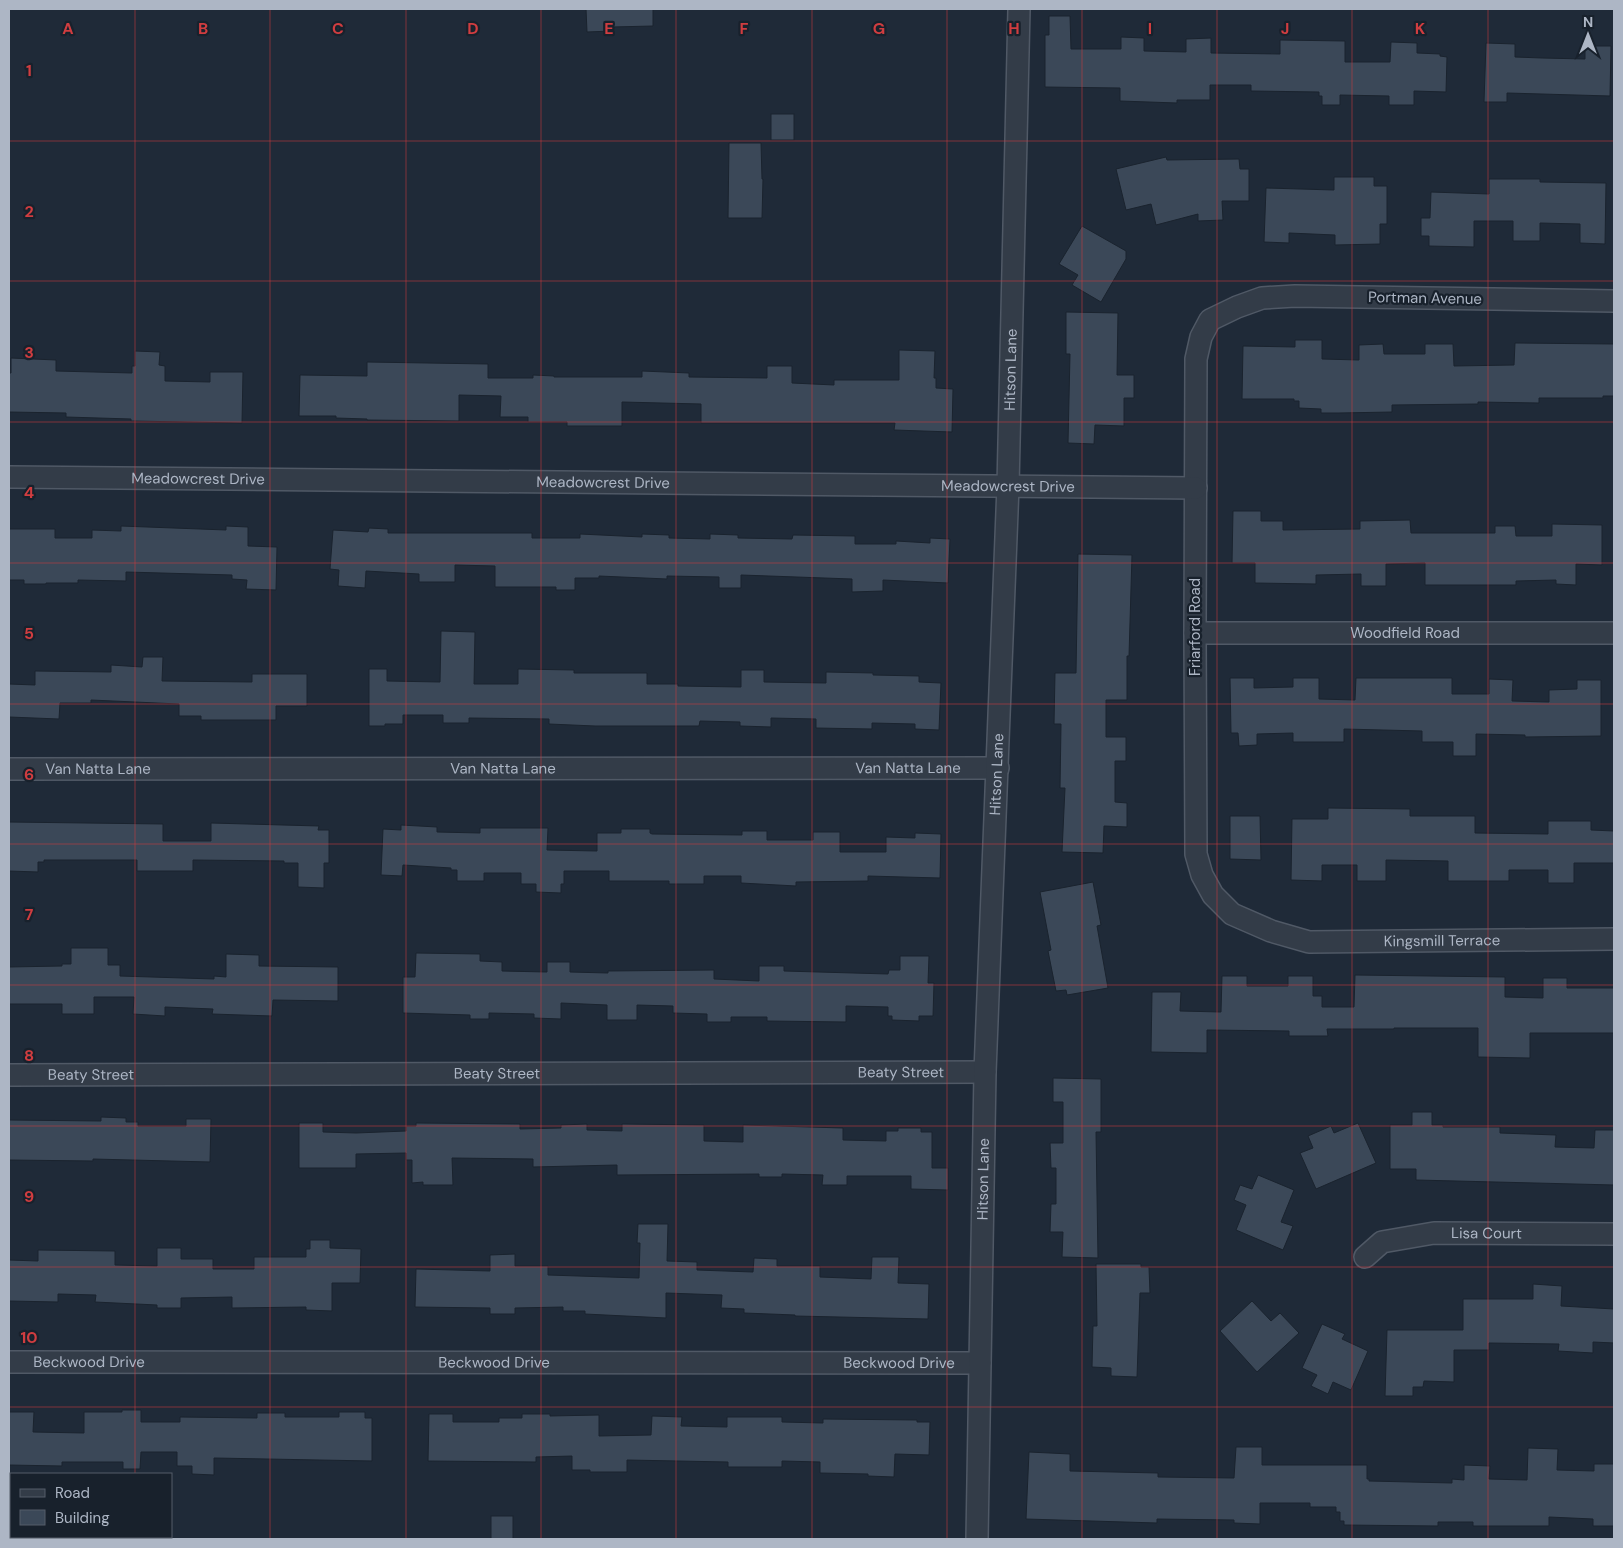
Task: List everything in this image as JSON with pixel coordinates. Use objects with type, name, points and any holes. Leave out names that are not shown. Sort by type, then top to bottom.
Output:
[{"type":"street","name":"Hitson Lane","points":[[977,1539],[985,1072],[1008,486],[1019,9]]},
{"type":"street","name":"Portman Avenue","points":[[1237,307],[1262,298],[1295,296],[1614,301]]},
{"type":"street","name":"Friarford Road","points":[[1237,307],[1210,320],[1201,337],[1196,359],[1196,854],[1202,874],[1213,895],[1232,914],[1271,931]]},
{"type":"street","name":"Meadowcrest Drive","points":[[9,477],[1196,488]]},
{"type":"street","name":"Woodfield Road","points":[[1195,633],[1614,633]]},
{"type":"street","name":"Van Natta Lane","points":[[9,770],[998,768]]},
{"type":"street","name":"Kingsmill Terrace","points":[[1271,931],[1309,942],[1614,939]]},
{"type":"street","name":"Beaty Street","points":[[9,1075],[985,1072]]},
{"type":"street","name":"Lisa Court","points":[[1365,1257],[1382,1242],[1434,1233],[1614,1234]]},
{"type":"street","name":"Beckwood Drive","points":[[9,1362],[980,1363]]},
{"type":"building","points":[[586,9],[653,9],[653,26],[612,27],[612,31],[587,32]]},
{"type":"building","points":[[1049,16],[1070,16],[1071,49],[1121,49],[1121,37],[1144,38],[1144,51],[1186,52],[1186,39],[1211,38],[1211,53],[1280,54],[1280,40],[1345,41],[1345,62],[1390,62],[1391,42],[1417,43],[1417,53],[1440,54],[1440,56],[1447,57],[1446,92],[1414,91],[1414,105],[1389,105],[1389,96],[1340,95],[1340,105],[1322,105],[1322,96],[1319,96],[1319,92],[1251,91],[1251,85],[1210,85],[1210,100],[1177,100],[1177,103],[1120,101],[1120,88],[1045,87],[1045,35],[1049,35]]},
{"type":"building","points":[[1486,43],[1515,44],[1515,57],[1542,58],[1585,59],[1585,46],[1611,46],[1610,96],[1507,93],[1507,102],[1484,102]]},
{"type":"building","points":[[771,114],[794,114],[794,140],[771,140]]},
{"type":"building","points":[[729,143],[761,143],[763,179],[762,218],[728,218]]},
{"type":"building","points":[[1166,157],[1167,160],[1239,159],[1240,169],[1249,169],[1249,201],[1222,201],[1223,220],[1198,221],[1198,214],[1156,225],[1151,204],[1126,210],[1116,169]]},
{"type":"building","points":[[1334,177],[1374,177],[1374,186],[1387,186],[1387,224],[1380,224],[1380,244],[1335,245],[1335,235],[1289,233],[1289,243],[1264,242],[1266,188],[1334,190]]},
{"type":"building","points":[[1489,179],[1540,179],[1540,182],[1606,183],[1605,244],[1580,243],[1580,224],[1540,223],[1540,241],[1513,241],[1513,221],[1474,221],[1474,247],[1429,246],[1429,236],[1421,236],[1421,218],[1430,218],[1431,192],[1489,194]]},
{"type":"building","points":[[1082,226],[1126,251],[1126,259],[1101,302],[1072,285],[1078,275],[1059,264]]},
{"type":"building","points":[[1066,312],[1118,313],[1117,375],[1134,375],[1134,398],[1124,398],[1124,426],[1095,425],[1094,444],[1068,443],[1070,354],[1066,354]]},
{"type":"building","points":[[1295,340],[1322,340],[1322,359],[1359,360],[1359,345],[1383,344],[1384,354],[1425,354],[1425,344],[1453,344],[1454,366],[1514,365],[1515,343],[1614,344],[1614,396],[1603,396],[1603,398],[1539,398],[1539,403],[1478,402],[1478,404],[1392,405],[1392,412],[1339,413],[1321,413],[1321,409],[1299,408],[1299,401],[1294,401],[1294,399],[1242,399],[1243,346],[1295,347]]},
{"type":"building","points":[[899,350],[935,351],[934,378],[936,378],[936,388],[953,389],[952,432],[894,430],[895,423],[701,423],[701,404],[622,402],[622,426],[567,426],[567,422],[528,422],[528,417],[500,417],[501,396],[459,395],[459,421],[367,420],[336,418],[336,416],[299,416],[300,375],[367,376],[367,362],[488,364],[488,378],[533,378],[533,375],[554,377],[642,377],[642,371],[689,373],[689,377],[767,378],[767,366],[792,366],[792,383],[834,385],[834,380],[899,380]]},
{"type":"building","points":[[135,351],[160,352],[159,365],[165,366],[165,381],[210,382],[210,372],[243,372],[242,423],[131,421],[131,419],[66,417],[66,413],[9,412],[11,358],[56,360],[56,371],[132,373],[132,366],[135,366]]},
{"type":"building","points":[[1233,511],[1261,511],[1261,521],[1283,521],[1283,530],[1360,529],[1360,521],[1410,520],[1411,533],[1495,533],[1495,526],[1515,526],[1516,536],[1552,536],[1552,524],[1602,525],[1602,565],[1576,564],[1576,585],[1556,584],[1556,580],[1516,581],[1516,585],[1425,585],[1425,563],[1386,564],[1386,586],[1361,586],[1361,574],[1316,575],[1316,584],[1255,583],[1255,563],[1232,563]]},
{"type":"building","points":[[121,526],[226,530],[226,526],[248,527],[248,546],[277,547],[276,590],[246,589],[247,580],[232,579],[232,575],[126,572],[126,581],[78,580],[78,583],[24,584],[24,580],[9,580],[9,529],[55,529],[55,538],[92,538],[92,530],[121,531]]},
{"type":"building","points":[[369,528],[388,529],[388,533],[532,533],[532,538],[580,538],[580,534],[642,537],[642,534],[669,535],[669,538],[710,539],[710,534],[738,535],[738,538],[792,539],[793,535],[855,536],[855,544],[896,544],[896,541],[930,543],[930,538],[950,539],[948,583],[883,580],[883,591],[852,592],[852,579],[741,575],[741,588],[719,588],[719,577],[667,576],[667,579],[599,576],[599,578],[575,578],[575,590],[556,590],[556,587],[495,587],[495,566],[455,565],[455,582],[419,582],[419,574],[366,571],[365,588],[338,586],[339,570],[330,569],[333,530],[368,532]]},
{"type":"building","points":[[1078,554],[1132,555],[1129,656],[1127,656],[1127,700],[1106,700],[1106,737],[1126,737],[1126,761],[1115,761],[1115,802],[1127,803],[1127,827],[1104,826],[1103,853],[1062,852],[1065,788],[1060,788],[1061,724],[1054,724],[1055,673],[1076,673]]},
{"type":"building","points":[[441,631],[475,632],[474,684],[518,684],[518,669],[574,670],[574,673],[647,673],[647,684],[678,684],[678,686],[741,687],[741,670],[764,670],[764,682],[826,683],[826,672],[919,676],[919,682],[941,683],[939,730],[915,729],[915,724],[872,723],[872,729],[816,728],[816,719],[771,718],[771,727],[740,726],[740,722],[700,721],[699,726],[595,726],[549,724],[549,719],[469,718],[469,723],[443,723],[443,715],[403,715],[403,724],[369,726],[369,669],[387,669],[387,681],[440,682]]},
{"type":"building","points":[[143,657],[163,657],[162,681],[252,682],[252,674],[307,674],[307,706],[276,706],[276,720],[201,720],[201,716],[179,716],[179,704],[91,700],[91,703],[60,703],[59,719],[9,717],[9,684],[35,685],[35,671],[111,672],[111,665],[142,667]]},
{"type":"building","points":[[1230,678],[1254,678],[1254,688],[1293,687],[1293,678],[1319,678],[1319,699],[1355,700],[1356,678],[1452,678],[1452,694],[1489,694],[1489,679],[1513,680],[1512,701],[1549,702],[1549,690],[1577,689],[1577,680],[1601,680],[1601,736],[1525,737],[1525,735],[1476,734],[1476,756],[1453,756],[1453,742],[1422,742],[1422,731],[1344,729],[1344,742],[1293,742],[1293,733],[1257,734],[1257,745],[1239,746],[1238,733],[1231,733]]},
{"type":"building","points":[[1328,808],[1410,809],[1410,816],[1475,816],[1475,833],[1548,834],[1548,821],[1591,821],[1591,830],[1614,831],[1614,863],[1574,863],[1574,883],[1548,883],[1548,870],[1509,870],[1509,881],[1448,881],[1448,861],[1386,860],[1386,881],[1357,881],[1357,865],[1322,865],[1322,881],[1291,880],[1292,819],[1328,819]]},
{"type":"building","points":[[1230,816],[1260,816],[1261,860],[1230,859]]},
{"type":"building","points":[[9,822],[163,824],[163,841],[211,841],[211,823],[319,826],[318,830],[329,830],[329,863],[324,863],[324,888],[298,887],[298,863],[284,863],[284,861],[193,860],[193,871],[137,871],[137,860],[44,860],[44,862],[38,862],[38,872],[9,871]]},
{"type":"building","points":[[401,825],[437,827],[437,832],[480,833],[480,828],[548,828],[547,850],[597,851],[597,833],[621,833],[621,829],[650,829],[652,834],[742,835],[742,831],[767,831],[767,840],[813,840],[813,832],[840,832],[840,852],[886,852],[886,837],[915,838],[915,833],[941,834],[940,878],[868,876],[868,881],[796,882],[796,886],[741,883],[741,876],[704,876],[704,884],[669,884],[669,881],[609,881],[609,871],[564,871],[564,884],[561,884],[561,893],[536,892],[536,884],[521,884],[521,873],[484,873],[484,881],[457,881],[457,870],[451,870],[451,868],[403,865],[402,876],[381,875],[383,829],[401,830]]},
{"type":"building","points":[[1093,882],[1101,925],[1097,926],[1108,988],[1067,995],[1066,990],[1056,991],[1048,951],[1051,950],[1040,892]]},
{"type":"building","points":[[71,948],[108,948],[108,965],[120,965],[120,976],[214,979],[214,976],[226,977],[226,954],[259,955],[259,966],[338,967],[338,1001],[273,1000],[272,1016],[212,1014],[213,1009],[165,1007],[165,1016],[133,1014],[134,997],[94,997],[94,1014],[62,1014],[62,1004],[9,1004],[9,967],[62,966],[62,964],[71,964]]},
{"type":"building","points":[[416,953],[480,954],[480,961],[502,962],[502,971],[547,972],[547,962],[570,962],[570,972],[608,973],[608,971],[714,970],[714,979],[759,981],[759,966],[784,966],[784,971],[888,974],[889,970],[900,970],[900,956],[929,956],[928,983],[934,983],[933,1016],[919,1016],[919,1021],[892,1020],[892,1016],[888,1016],[888,1007],[846,1006],[846,1022],[767,1021],[767,1017],[731,1017],[731,1022],[707,1022],[707,1014],[673,1013],[673,1006],[637,1005],[637,1020],[607,1020],[607,1005],[561,1003],[561,1019],[534,1018],[534,1014],[489,1013],[489,1019],[470,1019],[470,1015],[403,1013],[403,977],[415,977]]},
{"type":"building","points":[[1355,975],[1505,977],[1505,997],[1543,998],[1543,978],[1567,978],[1567,988],[1614,988],[1614,1033],[1530,1033],[1530,1058],[1478,1057],[1478,1028],[1327,1029],[1328,1036],[1289,1036],[1289,1031],[1207,1030],[1207,1053],[1151,1052],[1152,992],[1181,992],[1180,1011],[1221,1012],[1222,976],[1247,976],[1247,986],[1288,986],[1288,976],[1313,976],[1313,996],[1322,996],[1322,1007],[1354,1007]]},
{"type":"building","points":[[1053,1078],[1101,1079],[1101,1132],[1096,1132],[1098,1258],[1062,1257],[1063,1232],[1050,1232],[1051,1204],[1056,1204],[1056,1168],[1051,1168],[1050,1143],[1063,1143],[1063,1102],[1053,1102]]},
{"type":"building","points":[[1412,1112],[1432,1112],[1432,1125],[1443,1125],[1443,1127],[1500,1127],[1500,1133],[1556,1135],[1555,1147],[1594,1148],[1595,1130],[1614,1130],[1614,1185],[1416,1180],[1416,1169],[1390,1169],[1390,1125],[1412,1125]]},
{"type":"building","points":[[101,1117],[126,1118],[126,1122],[138,1122],[138,1126],[186,1126],[186,1119],[211,1119],[210,1162],[93,1159],[93,1161],[9,1160],[9,1120],[101,1121]]},
{"type":"building","points":[[299,1123],[323,1123],[323,1132],[356,1133],[406,1131],[406,1126],[416,1126],[416,1123],[520,1124],[520,1129],[561,1128],[561,1125],[587,1124],[587,1130],[622,1131],[622,1124],[704,1125],[704,1141],[743,1142],[743,1125],[843,1128],[843,1140],[886,1141],[886,1131],[898,1131],[898,1128],[921,1128],[921,1132],[932,1132],[932,1168],[948,1168],[948,1190],[911,1189],[911,1176],[847,1176],[847,1185],[822,1185],[823,1175],[782,1174],[782,1177],[759,1177],[759,1174],[617,1175],[617,1165],[533,1167],[533,1159],[452,1158],[453,1185],[423,1185],[423,1182],[412,1183],[412,1160],[406,1160],[406,1153],[356,1154],[356,1168],[299,1168]]},
{"type":"building","points":[[1358,1123],[1376,1163],[1316,1189],[1300,1153],[1313,1148],[1308,1136],[1331,1126],[1334,1133]]},
{"type":"building","points":[[1258,1175],[1294,1190],[1281,1222],[1293,1226],[1283,1250],[1236,1230],[1246,1205],[1234,1200],[1240,1185],[1252,1189]]},
{"type":"building","points":[[638,1224],[668,1224],[667,1261],[697,1262],[697,1270],[753,1272],[754,1258],[777,1259],[777,1266],[820,1266],[820,1277],[871,1279],[872,1257],[899,1257],[898,1283],[929,1284],[928,1319],[744,1313],[744,1309],[721,1308],[722,1295],[666,1293],[666,1318],[585,1314],[585,1311],[563,1311],[563,1307],[515,1308],[515,1314],[490,1314],[490,1308],[415,1307],[416,1269],[490,1271],[490,1255],[515,1254],[515,1266],[548,1266],[548,1275],[639,1278],[640,1243],[637,1243]]},
{"type":"building","points":[[310,1240],[330,1240],[330,1248],[361,1249],[360,1283],[332,1283],[332,1311],[306,1310],[306,1307],[232,1308],[232,1297],[181,1298],[181,1308],[157,1308],[157,1305],[95,1302],[96,1295],[58,1294],[58,1302],[9,1301],[9,1260],[38,1261],[38,1250],[115,1251],[115,1265],[157,1266],[157,1248],[181,1248],[181,1259],[213,1259],[213,1269],[254,1269],[254,1257],[306,1257],[306,1249],[310,1249]]},
{"type":"building","points":[[1096,1264],[1141,1264],[1141,1267],[1149,1267],[1150,1293],[1140,1293],[1137,1377],[1111,1376],[1111,1368],[1092,1367],[1093,1326],[1097,1326]]},
{"type":"building","points":[[1533,1284],[1562,1286],[1561,1306],[1614,1309],[1614,1343],[1593,1342],[1593,1353],[1558,1351],[1559,1344],[1489,1343],[1489,1350],[1454,1350],[1454,1382],[1424,1381],[1423,1387],[1413,1387],[1413,1396],[1385,1396],[1387,1330],[1463,1330],[1463,1299],[1533,1299]]},
{"type":"building","points":[[1252,1301],[1271,1321],[1280,1313],[1299,1333],[1257,1372],[1220,1331]]},
{"type":"building","points":[[1322,1324],[1345,1334],[1342,1339],[1368,1351],[1351,1390],[1333,1382],[1328,1394],[1311,1386],[1317,1375],[1302,1368]]},
{"type":"building","points":[[122,1410],[141,1410],[141,1422],[180,1422],[180,1417],[257,1418],[257,1413],[285,1413],[285,1417],[339,1417],[339,1412],[365,1412],[365,1418],[372,1418],[372,1461],[214,1458],[214,1475],[192,1474],[192,1466],[177,1466],[177,1452],[141,1452],[140,1469],[123,1469],[123,1462],[62,1462],[62,1466],[9,1465],[9,1412],[34,1412],[33,1432],[84,1433],[84,1412],[122,1412]]},
{"type":"building","points":[[429,1414],[453,1414],[453,1422],[499,1422],[499,1418],[522,1418],[522,1414],[550,1414],[550,1416],[599,1415],[599,1436],[651,1435],[652,1416],[682,1417],[681,1426],[727,1427],[727,1417],[782,1417],[782,1422],[823,1423],[823,1419],[917,1420],[917,1422],[930,1422],[929,1455],[895,1454],[894,1477],[868,1476],[868,1474],[820,1473],[820,1462],[782,1461],[782,1467],[728,1467],[728,1462],[627,1460],[627,1472],[590,1472],[590,1470],[572,1470],[572,1456],[536,1457],[536,1462],[428,1461]]},
{"type":"building","points":[[1236,1447],[1262,1447],[1262,1465],[1367,1465],[1367,1479],[1369,1481],[1452,1483],[1452,1479],[1464,1480],[1464,1465],[1490,1466],[1489,1479],[1527,1480],[1528,1448],[1558,1449],[1557,1470],[1594,1471],[1594,1464],[1614,1464],[1614,1526],[1593,1526],[1593,1519],[1549,1517],[1549,1526],[1473,1526],[1473,1522],[1438,1522],[1438,1526],[1344,1525],[1344,1521],[1340,1521],[1340,1512],[1336,1512],[1336,1507],[1310,1507],[1310,1503],[1260,1503],[1260,1524],[1234,1523],[1234,1520],[1157,1519],[1157,1523],[1026,1519],[1029,1452],[1070,1454],[1070,1471],[1158,1473],[1158,1477],[1234,1478]]},
{"type":"building","points":[[491,1516],[513,1516],[513,1539],[491,1539]]}]
